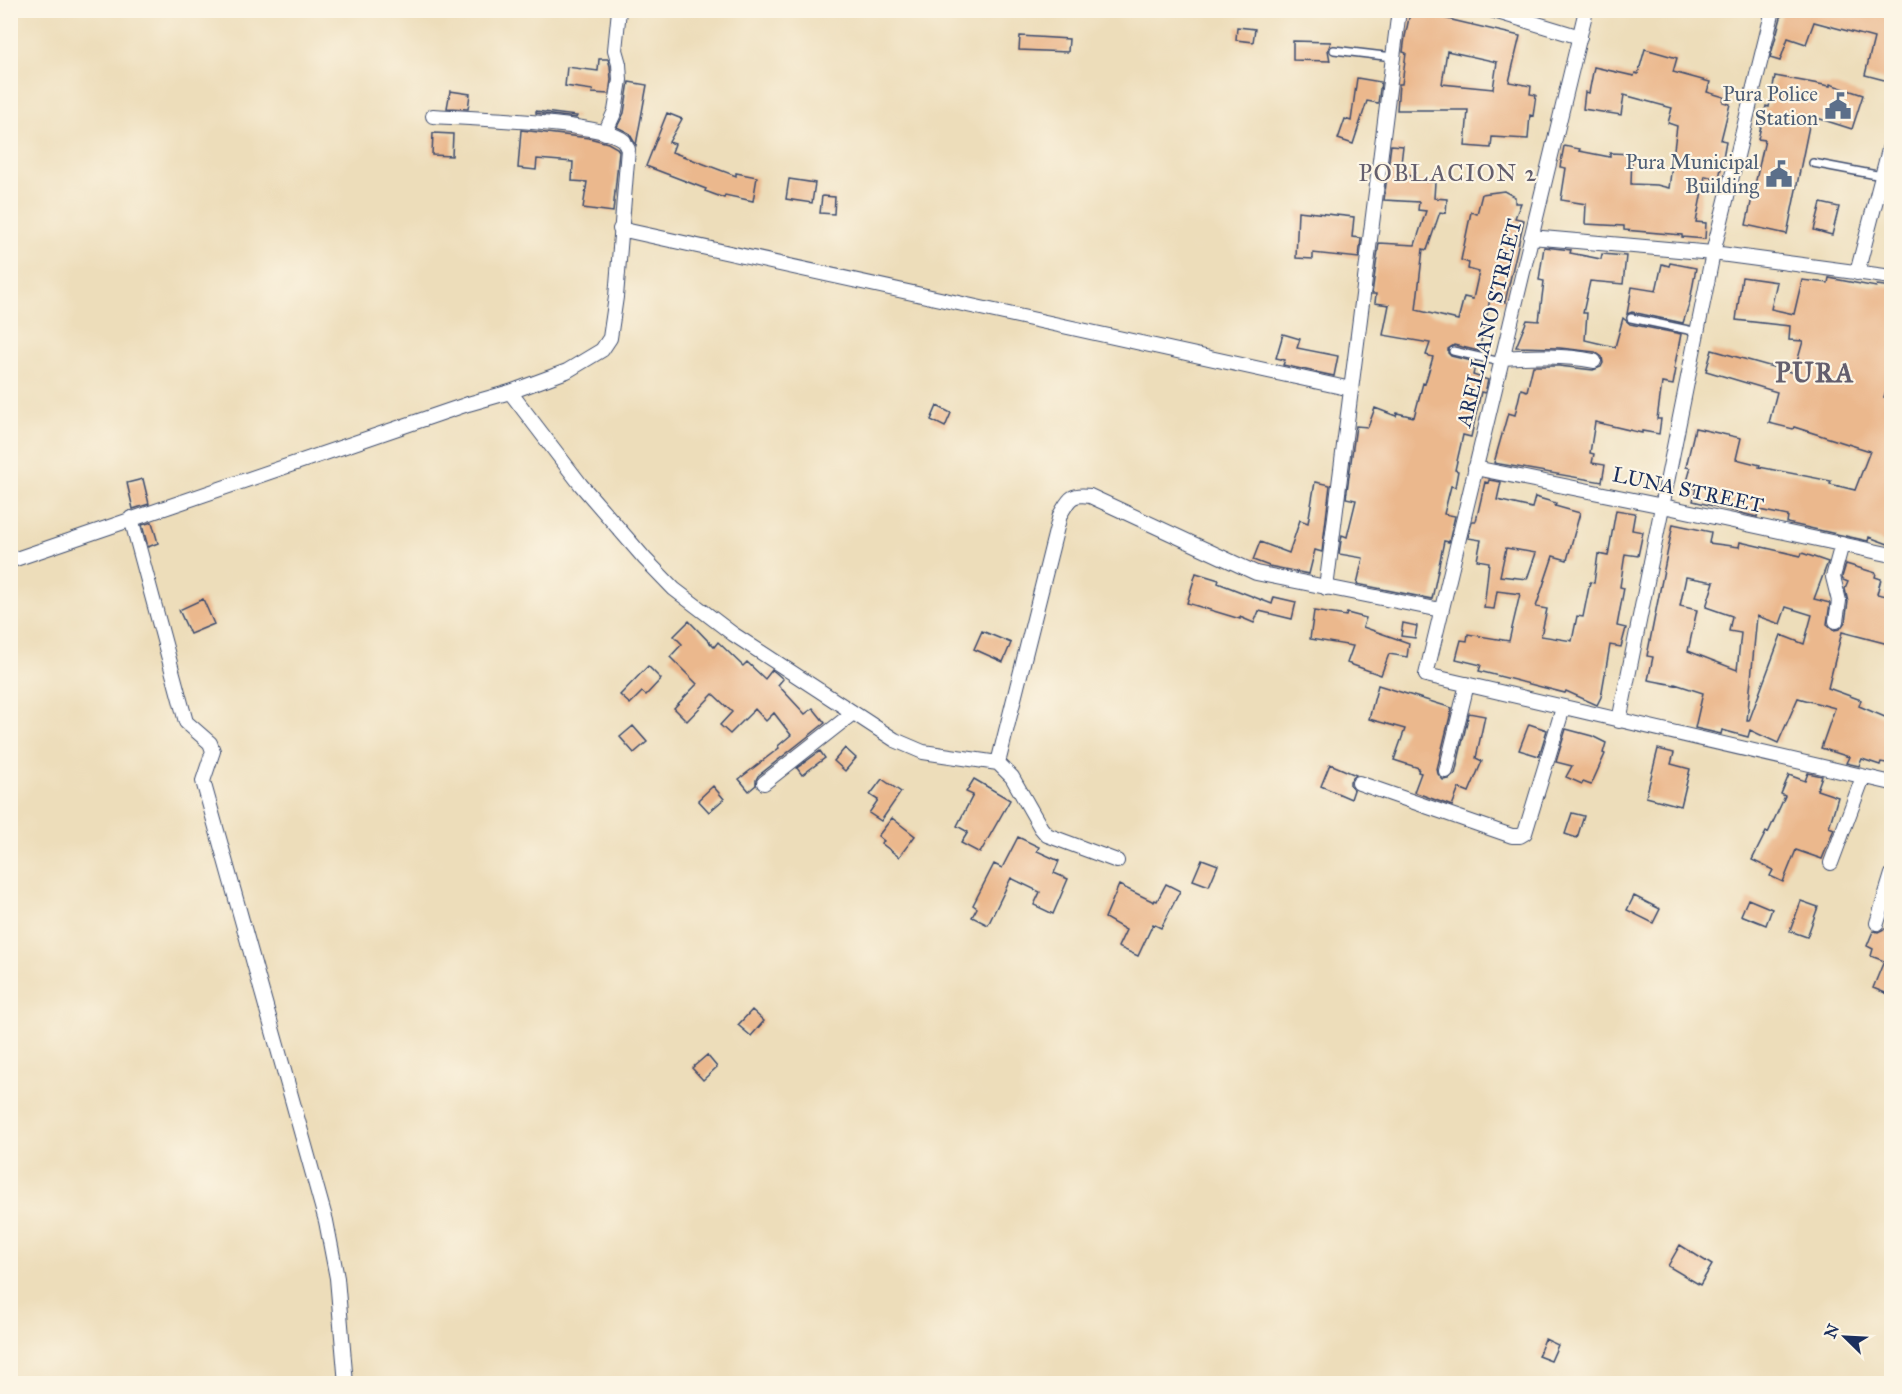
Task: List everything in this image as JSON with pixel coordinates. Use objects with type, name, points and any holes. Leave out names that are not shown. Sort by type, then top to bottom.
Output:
[{"type":"street","points":[[605,133],[615,111],[620,80],[615,50],[619,10]]},
{"type":"street","points":[[1326,588],[1399,10]]},
{"type":"street","points":[[1491,10],[1580,37]]},
{"type":"street","name":"ARELLANO STREET","points":[[1467,684],[1426,675],[1586,10]]},
{"type":"street","points":[[1619,721],[1713,253],[1773,10]]},
{"type":"street","points":[[10,561],[468,404],[510,392],[567,371],[602,350],[610,338],[614,307],[628,149],[624,141],[586,128],[433,116]]},
{"type":"street","points":[[1857,273],[1892,138]]},
{"type":"street","points":[[620,230],[1351,389]]},
{"type":"street","points":[[1531,237],[1713,253],[1892,277]]},
{"type":"street","points":[[1502,360],[1547,355],[1594,361]]},
{"type":"street","points":[[510,392],[581,485],[645,560],[674,589],[733,634],[895,740],[923,752],[998,763],[1012,777],[1047,835],[1117,861]]},
{"type":"street","name":"LUNA STREET","points":[[1475,468],[1892,555]]},
{"type":"street","points":[[998,763],[1060,515],[1071,497],[1079,494],[1090,496],[1256,573],[1441,610]]},
{"type":"street","points":[[131,518],[186,722],[210,744],[213,751],[203,781],[326,1221],[337,1278],[346,1383]]},
{"type":"street","points":[[1836,621],[1839,601],[1833,577],[1842,544]]},
{"type":"street","points":[[1446,771],[1467,684],[1892,783]]},
{"type":"street","points":[[1359,783],[1512,836],[1520,836],[1525,833],[1563,708]]},
{"type":"street","points":[[764,783],[853,713]]},
{"type":"street","points":[[1831,863],[1863,777]]},
{"type":"street","points":[[1877,923],[1891,875]]},
{"type":"lane","points":[[1334,51],[1393,57]]},
{"type":"lane","points":[[1813,163],[1882,176]]},
{"type":"lane","points":[[1631,318],[1698,332]]},
{"type":"lane","points":[[1453,351],[1502,360]]},
{"type":"building","points":[[1783,10],[1892,10],[1892,82],[1865,75],[1874,38],[1814,22],[1806,44],[1788,38],[1780,61],[1770,58]]},
{"type":"building","points":[[1418,12],[1520,36],[1509,82],[1531,86],[1530,94],[1536,95],[1533,116],[1530,115],[1528,139],[1492,137],[1491,148],[1465,146],[1468,110],[1397,110],[1410,13],[1417,14]],"holes":[[[1447,51],[1497,62],[1493,89],[1442,84]]]},
{"type":"building","points":[[1237,27],[1255,29],[1253,42],[1236,40]]},
{"type":"building","points":[[1020,36],[1069,39],[1068,52],[1019,50]]},
{"type":"building","points":[[1293,41],[1331,42],[1328,50],[1330,61],[1293,60]]},
{"type":"building","points":[[1645,49],[1677,58],[1673,72],[1710,82],[1707,92],[1724,97],[1723,102],[1730,104],[1721,140],[1726,141],[1719,179],[1705,176],[1696,222],[1706,223],[1705,239],[1624,230],[1624,226],[1585,224],[1586,204],[1561,200],[1566,168],[1560,167],[1564,146],[1610,157],[1610,153],[1632,154],[1631,184],[1669,188],[1677,126],[1668,123],[1672,108],[1624,95],[1621,115],[1583,109],[1585,92],[1589,93],[1594,67],[1634,76],[1635,73],[1638,74]]},
{"type":"building","points":[[599,59],[608,59],[610,66],[609,94],[592,93],[593,90],[565,86],[567,67],[598,71]]},
{"type":"building","points":[[1775,76],[1830,86],[1830,84],[1863,95],[1852,129],[1811,116],[1787,234],[1746,225],[1765,140],[1758,139],[1766,106],[1769,107]]},
{"type":"building","points":[[1357,78],[1381,82],[1378,103],[1367,101],[1353,144],[1338,139],[1345,119],[1351,121]]},
{"type":"building","points":[[629,82],[647,85],[636,145],[629,133],[617,127],[624,113]]},
{"type":"building","points":[[450,91],[470,94],[468,109],[447,108]]},
{"type":"building","points":[[536,111],[577,116],[576,118],[536,113]]},
{"type":"building","points":[[667,113],[682,119],[669,142],[675,144],[672,152],[736,176],[736,173],[757,177],[753,201],[725,195],[724,198],[646,166]]},
{"type":"building","points":[[521,130],[589,138],[617,148],[619,151],[613,212],[583,208],[587,182],[572,181],[573,162],[537,159],[536,170],[518,168]]},
{"type":"building","points":[[433,133],[453,134],[452,156],[432,155]]},
{"type":"building","points":[[1391,145],[1403,146],[1400,172],[1416,177],[1416,181],[1435,182],[1434,198],[1447,199],[1446,213],[1440,212],[1427,250],[1423,249],[1416,310],[1458,320],[1464,297],[1473,299],[1479,272],[1468,269],[1469,263],[1461,260],[1471,212],[1477,214],[1482,194],[1504,191],[1515,197],[1515,203],[1521,203],[1515,218],[1524,220],[1505,302],[1490,299],[1479,351],[1454,345],[1448,349],[1451,356],[1476,362],[1473,375],[1488,380],[1485,393],[1481,392],[1471,437],[1463,435],[1455,470],[1458,471],[1455,487],[1451,486],[1444,514],[1455,516],[1449,542],[1444,541],[1432,599],[1357,584],[1363,558],[1339,554],[1342,535],[1347,537],[1356,500],[1346,498],[1356,426],[1368,427],[1375,408],[1396,416],[1397,413],[1414,417],[1433,357],[1426,355],[1430,343],[1383,335],[1389,305],[1375,303],[1376,294],[1372,294],[1379,243],[1415,245],[1426,211],[1418,210],[1419,202],[1384,200]]},
{"type":"building","points":[[789,179],[815,183],[812,203],[786,199]]},
{"type":"building","points":[[822,196],[835,197],[834,214],[820,213]]},
{"type":"building","points":[[1821,203],[1839,207],[1832,235],[1814,230]]},
{"type":"building","points":[[1298,211],[1354,217],[1352,237],[1361,238],[1359,258],[1313,253],[1313,259],[1296,258]]},
{"type":"building","points":[[1544,247],[1571,250],[1570,253],[1601,259],[1602,254],[1626,256],[1623,284],[1590,281],[1583,313],[1587,313],[1585,340],[1615,347],[1623,318],[1630,324],[1681,334],[1673,385],[1662,383],[1657,419],[1661,419],[1659,434],[1642,431],[1642,433],[1595,422],[1590,453],[1594,454],[1592,463],[1605,465],[1602,482],[1494,463],[1508,413],[1515,415],[1521,389],[1527,391],[1533,366],[1593,370],[1601,367],[1603,363],[1602,357],[1595,352],[1516,347],[1527,320],[1539,321],[1544,281],[1539,280]]},
{"type":"building","points":[[1670,263],[1696,268],[1683,323],[1632,312],[1627,314],[1632,287],[1656,291],[1662,264],[1669,266]]},
{"type":"building","points":[[1742,277],[1777,282],[1771,309],[1794,314],[1802,280],[1828,283],[1829,278],[1876,287],[1877,285],[1892,287],[1892,371],[1884,397],[1892,398],[1892,536],[1888,544],[1869,537],[1868,541],[1787,523],[1788,516],[1759,510],[1757,517],[1693,501],[1696,489],[1686,485],[1690,468],[1686,467],[1695,428],[1741,438],[1736,459],[1760,465],[1759,467],[1831,481],[1830,484],[1855,490],[1870,451],[1794,427],[1793,429],[1769,423],[1777,392],[1706,371],[1712,350],[1794,373],[1803,341],[1789,340],[1790,326],[1736,320]]},
{"type":"building","points":[[1283,334],[1300,339],[1297,348],[1338,356],[1334,376],[1283,365],[1285,360],[1276,358]]},
{"type":"building","points":[[937,406],[951,413],[945,427],[931,420]]},
{"type":"building","points":[[143,479],[149,504],[133,509],[127,483]]},
{"type":"building","points":[[1489,480],[1501,482],[1497,500],[1532,508],[1535,497],[1580,513],[1567,560],[1553,556],[1536,607],[1547,609],[1541,636],[1572,641],[1577,616],[1583,617],[1590,582],[1594,583],[1598,554],[1608,556],[1616,510],[1635,513],[1632,530],[1643,532],[1638,556],[1625,554],[1620,587],[1624,588],[1617,626],[1626,628],[1621,647],[1610,645],[1601,697],[1597,705],[1566,691],[1565,693],[1479,671],[1481,665],[1456,659],[1461,640],[1467,641],[1468,634],[1509,641],[1520,594],[1497,591],[1494,609],[1484,608],[1489,562],[1477,560],[1481,540],[1468,538],[1472,521],[1476,521],[1485,482],[1488,483]],"holes":[[[1506,548],[1536,553],[1527,579],[1500,576]]]},
{"type":"building","points":[[1315,482],[1330,485],[1322,552],[1315,550],[1309,574],[1269,566],[1253,560],[1260,542],[1289,553],[1300,520],[1308,523]]},
{"type":"building","points":[[152,522],[158,543],[148,547],[142,525]]},
{"type":"building","points":[[1673,524],[1711,532],[1709,543],[1739,547],[1740,542],[1801,556],[1802,553],[1828,562],[1814,599],[1830,603],[1827,624],[1834,630],[1840,629],[1845,622],[1848,602],[1845,589],[1848,582],[1842,577],[1846,564],[1876,573],[1875,577],[1881,579],[1877,594],[1892,597],[1892,645],[1842,632],[1828,688],[1861,700],[1859,706],[1892,720],[1892,764],[1881,762],[1880,765],[1862,759],[1859,766],[1846,763],[1849,757],[1821,748],[1835,708],[1798,698],[1778,743],[1750,730],[1748,737],[1722,730],[1721,734],[1695,728],[1703,693],[1675,684],[1648,680],[1653,657],[1647,656]],"holes":[[[1686,577],[1714,582],[1706,607],[1732,616],[1729,631],[1741,633],[1737,670],[1688,651],[1697,610],[1680,606]],[[1786,607],[1812,615],[1804,644],[1781,635],[1749,721],[1747,721],[1757,616],[1780,624]]]},
{"type":"building","points":[[1196,573],[1219,580],[1218,583],[1272,604],[1274,597],[1296,602],[1292,619],[1259,611],[1254,623],[1187,603]]},
{"type":"building","points":[[203,599],[214,624],[190,634],[179,610]]},
{"type":"building","points":[[1314,611],[1346,616],[1347,613],[1366,618],[1363,627],[1409,643],[1407,657],[1389,654],[1381,675],[1347,663],[1353,646],[1310,639]]},
{"type":"building","points":[[689,621],[714,647],[718,642],[743,666],[747,662],[765,679],[772,670],[775,672],[783,679],[778,685],[805,714],[813,708],[825,723],[758,776],[756,785],[749,791],[739,779],[779,748],[778,746],[791,735],[774,713],[766,721],[755,709],[730,734],[720,725],[732,712],[713,694],[687,721],[674,708],[697,684],[670,657],[682,644],[674,636]]},
{"type":"building","points":[[1403,623],[1417,626],[1415,638],[1401,636]]},
{"type":"building","points":[[982,631],[1011,643],[1003,662],[974,649]]},
{"type":"building","points":[[648,666],[661,679],[646,695],[642,692],[630,704],[620,695]]},
{"type":"building","points":[[1378,685],[1452,708],[1437,769],[1443,780],[1455,774],[1469,713],[1485,716],[1476,758],[1482,761],[1469,792],[1459,788],[1452,806],[1414,792],[1421,773],[1418,772],[1419,768],[1394,760],[1405,729],[1369,719]]},
{"type":"building","points":[[1529,724],[1547,730],[1539,756],[1519,750]]},
{"type":"building","points":[[633,726],[647,742],[634,753],[620,737]]},
{"type":"building","points":[[1566,729],[1592,736],[1606,743],[1603,753],[1605,754],[1591,785],[1566,777],[1572,766],[1556,762]]},
{"type":"building","points":[[845,748],[856,758],[845,771],[834,761]]},
{"type":"building","points":[[1658,749],[1674,753],[1671,764],[1690,769],[1681,806],[1646,797]]},
{"type":"building","points":[[820,751],[825,758],[802,775],[797,768]]},
{"type":"building","points":[[1330,764],[1356,775],[1350,781],[1354,790],[1351,799],[1321,786]]},
{"type":"building","points":[[1808,773],[1822,776],[1817,790],[1838,797],[1829,827],[1834,829],[1822,859],[1796,850],[1783,882],[1770,876],[1773,870],[1752,860],[1766,832],[1768,833],[1785,796],[1781,794],[1789,775],[1805,781]]},
{"type":"building","points":[[882,779],[901,792],[881,821],[869,813],[878,800],[870,795]]},
{"type":"building","points":[[974,779],[1010,800],[980,853],[961,843],[968,832],[957,826],[973,795],[966,792]]},
{"type":"building","points":[[713,786],[724,799],[709,812],[698,800]]},
{"type":"building","points":[[1572,813],[1584,816],[1577,838],[1565,834]]},
{"type":"building","points":[[892,818],[915,836],[899,857],[881,843],[884,841],[878,836]]},
{"type":"building","points":[[1018,837],[1039,847],[1037,851],[1059,861],[1054,873],[1068,879],[1053,914],[1034,905],[1040,892],[1011,878],[988,925],[972,917],[977,908],[973,905],[994,864],[1002,868]]},
{"type":"building","points":[[1202,859],[1218,865],[1209,886],[1193,880]]},
{"type":"building","points":[[1166,884],[1180,891],[1161,928],[1153,924],[1138,956],[1118,947],[1126,930],[1105,918],[1119,885],[1154,902],[1157,901]]},
{"type":"building","points":[[1634,896],[1660,909],[1653,923],[1627,910]]},
{"type":"building","points":[[1748,899],[1772,909],[1766,925],[1741,915]]},
{"type":"building","points":[[1801,901],[1818,907],[1807,937],[1790,931]]},
{"type":"building","points":[[1884,929],[1892,932],[1892,984],[1888,994],[1873,988],[1884,961],[1871,956],[1873,949],[1867,946],[1873,931],[1878,932]]},
{"type":"building","points":[[752,1010],[764,1021],[751,1036],[738,1025]]},
{"type":"building","points":[[707,1055],[717,1067],[703,1080],[692,1068]]},
{"type":"building","points":[[1680,1245],[1712,1265],[1700,1285],[1668,1266]]},
{"type":"building","points":[[1545,1339],[1558,1345],[1551,1361],[1538,1356]]},
{"type":"place","name":"Pura Police Station","points":[[1838,106]]},
{"type":"place","name":"Pura Municipal Building","points":[[1779,174]]},
{"type":"district","name":"POBLACION 2","points":[[1448,173]]},
{"type":"district","name":"PURA","points":[[1815,373]]}]
